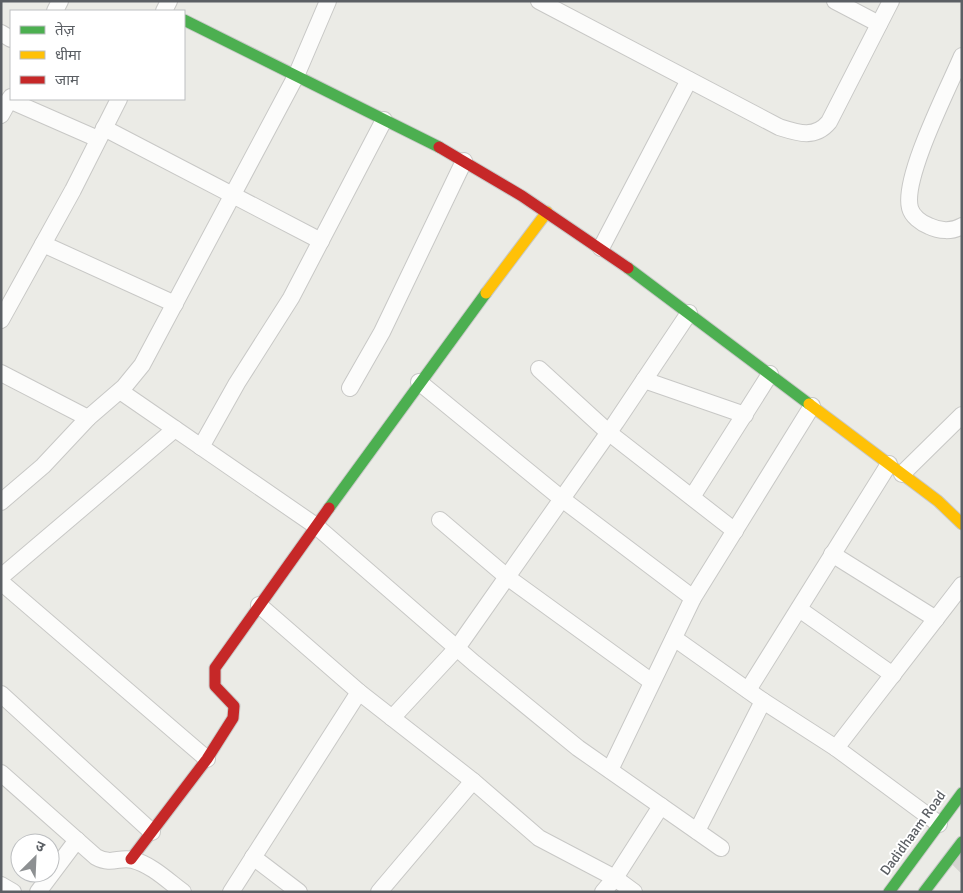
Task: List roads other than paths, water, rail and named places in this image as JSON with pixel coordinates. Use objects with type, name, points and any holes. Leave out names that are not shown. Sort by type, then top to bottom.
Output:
[{"type":"street","points":[[1,502],[43,466],[88,418],[120,391],[142,365],[296,76],[328,1]]},
{"type":"street","points":[[835,1],[879,24]]},
{"type":"street","points":[[545,3],[780,127],[799,133],[816,133],[829,122],[891,1]]},
{"type":"street","points":[[185,20],[464,161],[547,212],[601,248],[689,312],[938,501],[962,524]]},
{"type":"street","points":[[962,56],[913,172],[908,194],[910,209],[917,219],[928,226],[940,231],[962,226]]},
{"type":"street","points":[[601,248],[689,80]]},
{"type":"street","points":[[1,115],[10,98]]},
{"type":"street","points":[[15,100],[101,134],[233,195],[321,241]]},
{"type":"street","points":[[1,320],[118,100]]},
{"type":"street","points":[[201,447],[237,383],[291,298],[384,120]]},
{"type":"street","points":[[350,388],[382,332],[464,161]]},
{"type":"street","points":[[131,859],[207,758],[233,718],[234,706],[217,690],[212,681],[215,668],[419,382],[547,212]]},
{"type":"street","points":[[43,244],[175,304]]},
{"type":"street","points":[[392,718],[457,648],[644,380],[689,312]]},
{"type":"street","points":[[539,369],[608,432],[735,531]]},
{"type":"street","points":[[1,373],[88,418]]},
{"type":"street","points":[[692,496],[770,374]]},
{"type":"street","points":[[644,380],[745,414]]},
{"type":"street","points":[[419,382],[562,498],[693,598]]},
{"type":"street","points":[[120,391],[316,526],[457,648],[578,748],[721,848]]},
{"type":"street","points":[[610,770],[693,598],[812,406]]},
{"type":"street","points":[[748,690],[832,554],[896,469],[962,416]]},
{"type":"street","points":[[1,577],[175,429]]},
{"type":"street","points":[[440,520],[507,577],[652,682]]},
{"type":"street","points":[[832,554],[936,619]]},
{"type":"street","points":[[1,582],[207,758]]},
{"type":"street","points":[[836,748],[962,585]]},
{"type":"street","points":[[259,605],[359,692],[473,781],[539,838],[615,878],[634,892]]},
{"type":"street","points":[[798,608],[893,675]]},
{"type":"street","points":[[674,638],[763,701],[836,748],[939,824]]},
{"type":"street","points":[[231,892],[359,692]]},
{"type":"street","points":[[1,694],[152,832]]},
{"type":"street","points":[[697,831],[763,701]]},
{"type":"street","points":[[1,773],[96,856],[106,862],[131,859],[144,864],[183,892]]},
{"type":"street","points":[[379,892],[473,781]]},
{"type":"street","name":"Dadidhaam Road","points":[[890,892],[962,793]]},
{"type":"street","points":[[603,892],[615,878],[662,806]]},
{"type":"street","points":[[38,892],[77,840]]},
{"type":"street","points":[[924,892],[962,842]]},
{"type":"street","points":[[253,857],[299,892]]},
{"type":"street","points":[[1,885],[14,892]]}]
